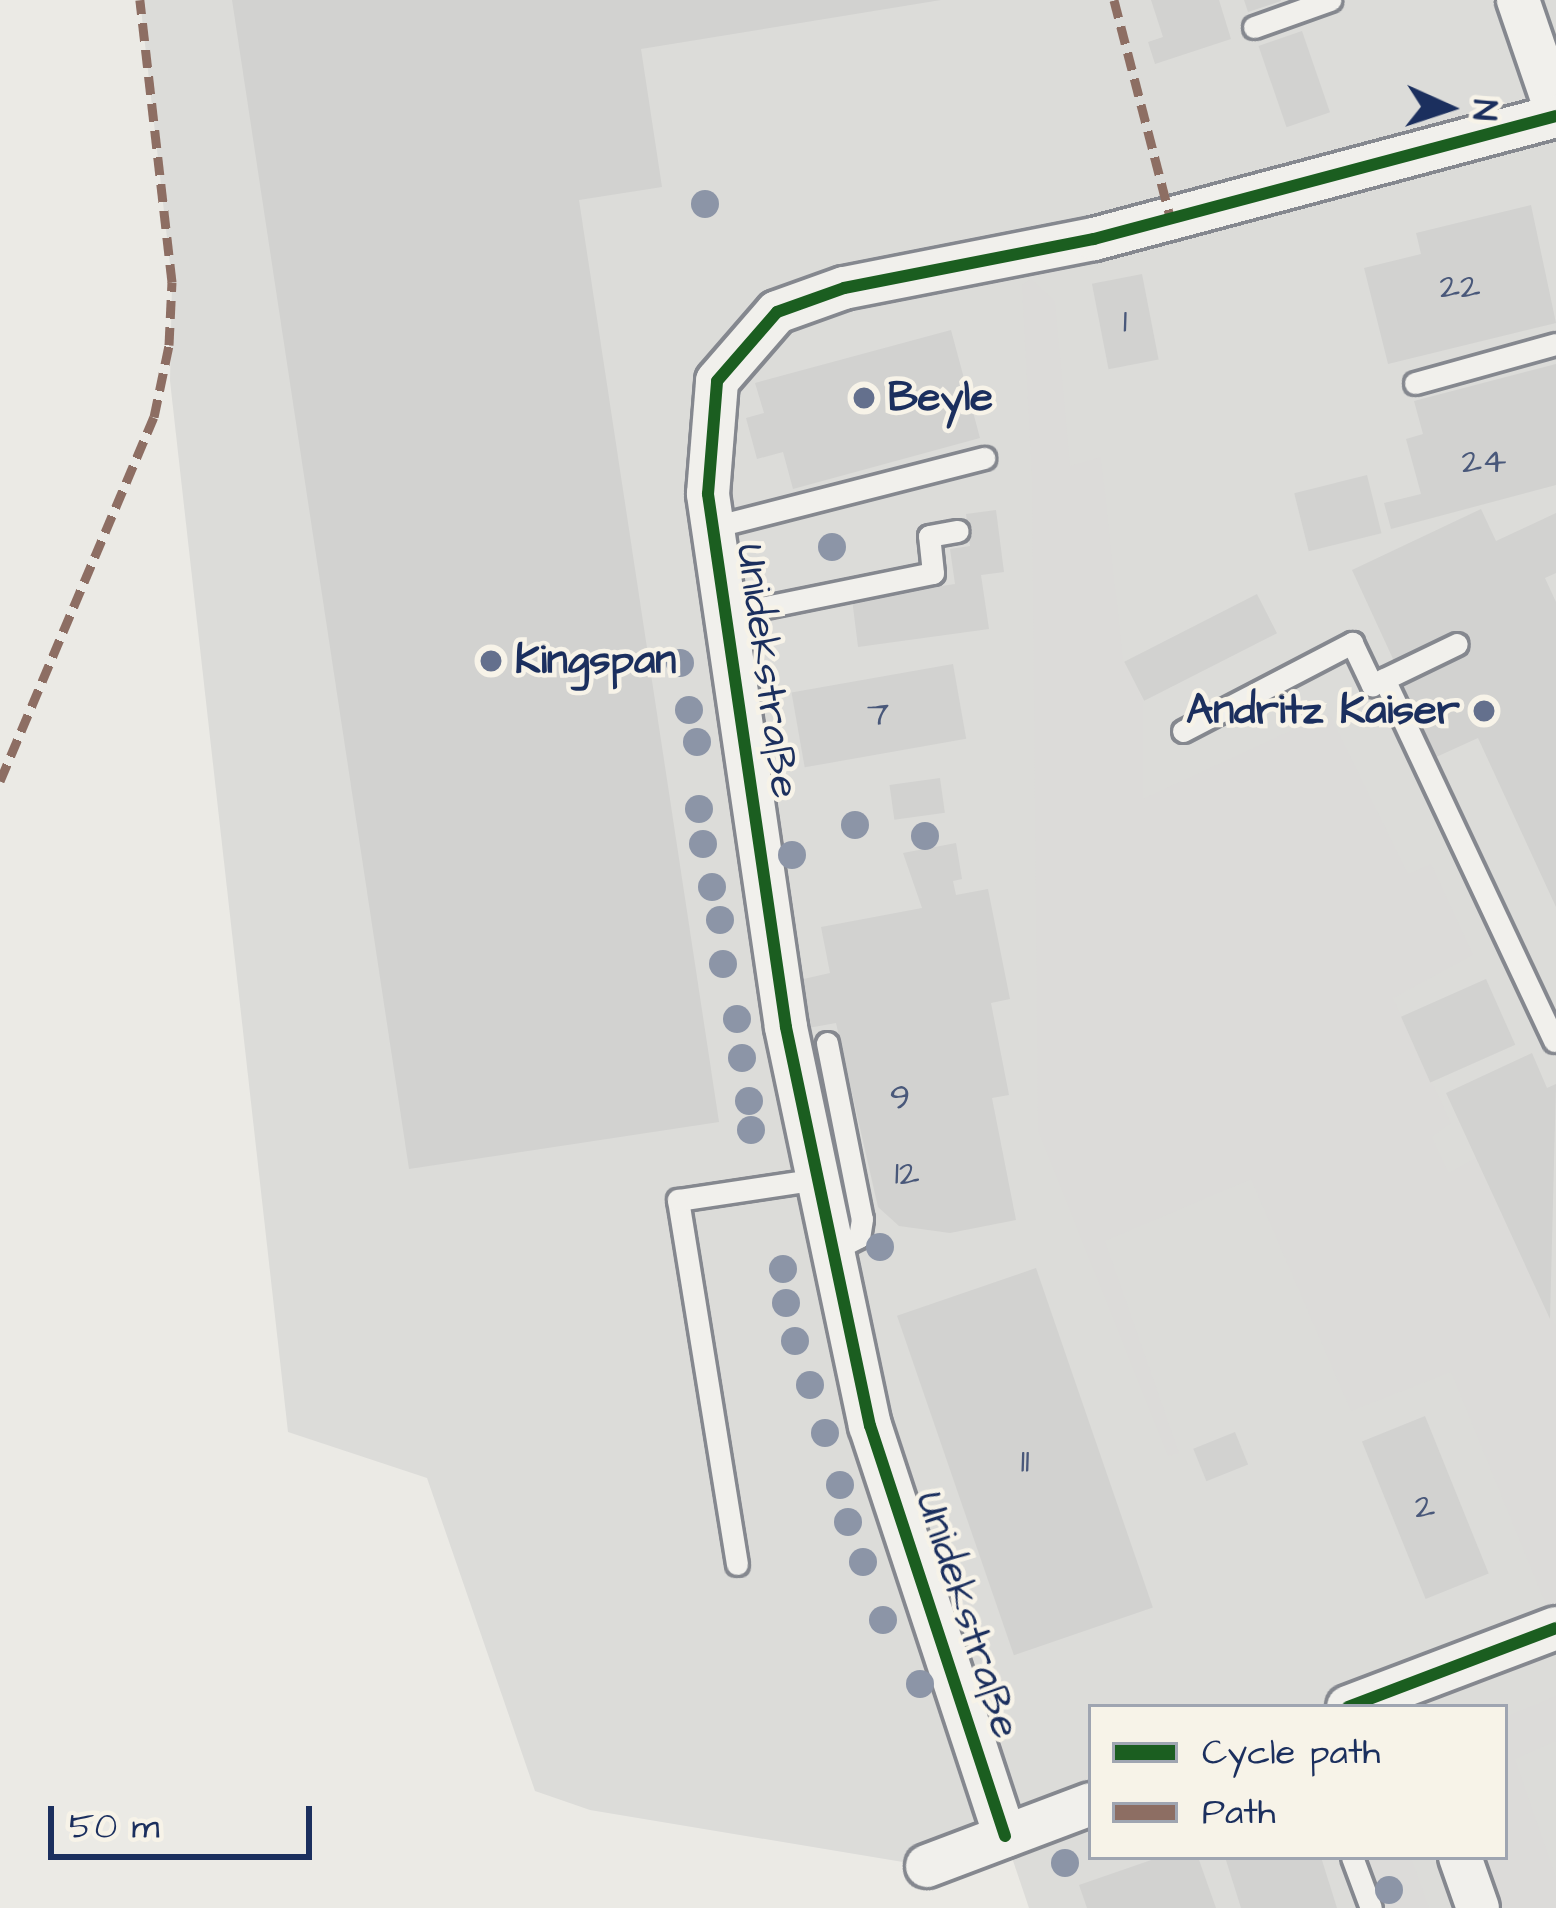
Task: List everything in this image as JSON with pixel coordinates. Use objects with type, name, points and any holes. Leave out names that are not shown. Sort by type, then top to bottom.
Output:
[{"type":"street","points":[[1518,0],[1548,59],[1556,113]]},
{"type":"street","name":"Unidekstraße","points":[[1005,1836],[870,1426],[786,1028],[712,526],[708,417],[717,381],[777,311],[844,288],[1094,238],[1556,113]]},
{"type":"street","points":[[1365,1704],[1406,1697],[1556,1628]]},
{"type":"street","points":[[927,1866],[1088,1805]]},
{"type":"street","points":[[1461,1860],[1478,1908]]},
{"type":"lane","points":[[1254,27],[1330,0]]},
{"type":"lane","points":[[1415,383],[1556,344]]},
{"type":"lane","points":[[712,526],[984,458]]},
{"type":"lane","points":[[726,615],[933,573],[929,536],[958,531]]},
{"type":"lane","points":[[1183,731],[1352,644],[1372,685],[1457,644]]},
{"type":"lane","points":[[1384,679],[1554,1041]]},
{"type":"lane","points":[[827,1043],[862,1219],[859,1237],[833,1250]]},
{"type":"lane","points":[[737,1564],[678,1200],[818,1178]]},
{"type":"lane","points":[[1353,1860],[1371,1908]]},
{"type":"shaded area","points":[[140,0],[1556,0],[1556,1908],[1029,1908],[1005,1837],[927,1866],[590,1810],[535,1791],[427,1478],[288,1432],[170,381],[172,282]]},
{"type":"shaded area","points":[[1031,279],[1055,301],[1070,466],[1101,457],[1123,660],[1143,700],[1143,799],[1329,713],[1408,874],[1431,864],[1473,955],[1393,998],[1451,1123],[1432,1137],[1449,1173],[1476,1158],[1556,1326],[1556,1612],[1550,1615],[1451,1372],[1351,1411],[1251,1179],[1105,1241],[1179,1453],[1168,1456],[1038,1131],[1032,477],[1022,285]]},
{"type":"shaded area","points":[[1556,1696],[1556,1741],[1515,1759],[1556,1877],[1556,1908],[1491,1908],[1475,1860],[1508,1860],[1508,1716]]},
{"type":"shaded area","points":[[1367,1860],[1412,1860],[1429,1908],[1384,1908]]},
{"type":"building","name":"Kingspan","points":[[232,0],[941,0],[641,49],[662,187],[579,200],[719,1122],[409,1169]]},
{"type":"building","points":[[1151,0],[1219,0],[1231,39],[1155,64],[1148,42],[1163,37]]},
{"type":"building","points":[[1244,0],[1281,0],[1281,1],[1248,12]]},
{"type":"building","points":[[1302,31],[1330,112],[1287,127],[1259,46]]},
{"type":"building","points":[[1531,205],[1556,323],[1388,364],[1364,268],[1421,254],[1416,233]]},
{"type":"building","points":[[1142,274],[1159,359],[1109,369],[1092,284]]},
{"type":"building","name":"Beyle","points":[[951,330],[980,438],[793,489],[783,452],[757,459],[746,418],[764,413],[755,383]]},
{"type":"building","points":[[1556,364],[1556,485],[1391,529],[1384,503],[1421,494],[1406,439],[1423,434],[1414,401]]},
{"type":"building","points":[[1367,475],[1382,533],[1309,551],[1294,493]]},
{"type":"building","name":"Andritz Kaiser","points":[[1481,509],[1496,541],[1556,513],[1556,573],[1545,578],[1556,602],[1556,907],[1478,738],[1434,758],[1400,683],[1466,653],[1457,632],[1394,661],[1352,570]]},
{"type":"building","points":[[996,510],[1004,572],[981,575],[989,629],[858,647],[852,599],[955,584],[950,549],[970,546],[966,514]]},
{"type":"building","points":[[1257,594],[1277,633],[1144,701],[1124,662]]},
{"type":"building","points":[[953,664],[966,739],[805,767],[791,692]]},
{"type":"building","points":[[940,778],[945,813],[894,820],[889,785]]},
{"type":"building","points":[[956,843],[962,879],[953,881],[956,895],[988,889],[1010,999],[991,1003],[1009,1095],[992,1098],[1016,1220],[950,1233],[899,1226],[878,1207],[836,1023],[808,1028],[799,980],[830,973],[821,927],[922,908],[903,853]]},
{"type":"building","points":[[1486,979],[1515,1045],[1430,1083],[1401,1017]]},
{"type":"building","points":[[1532,1053],[1547,1088],[1556,1084],[1550,1319],[1446,1093]]},
{"type":"building","points":[[1036,1268],[1153,1607],[1014,1655],[897,1316]]},
{"type":"building","points":[[1425,1416],[1489,1574],[1426,1599],[1362,1441]]},
{"type":"building","points":[[1235,1432],[1248,1464],[1206,1481],[1193,1449]]},
{"type":"building","points":[[1151,1860],[1199,1860],[1216,1908],[1087,1908],[1079,1885]]},
{"type":"building","points":[[1226,1860],[1322,1860],[1337,1908],[1241,1908]]},
{"type":"marked path","points":[[0,781],[154,417],[169,345],[172,282],[140,0]]},
{"type":"marked path","points":[[1114,0],[1170,216]]},
{"type":"cycle path","points":[[1005,1836],[870,1426],[786,1027],[708,494],[717,381],[777,312],[844,288],[1094,239],[1556,116]]},
{"type":"cycle path","points":[[1356,1704],[1556,1628]]},
{"type":"place","name":"Beyle","points":[[864,398]]},
{"type":"place","name":"Kingspan","points":[[491,661]]},
{"type":"place","name":"Andritz Kaiser","points":[[1484,711]]}]
